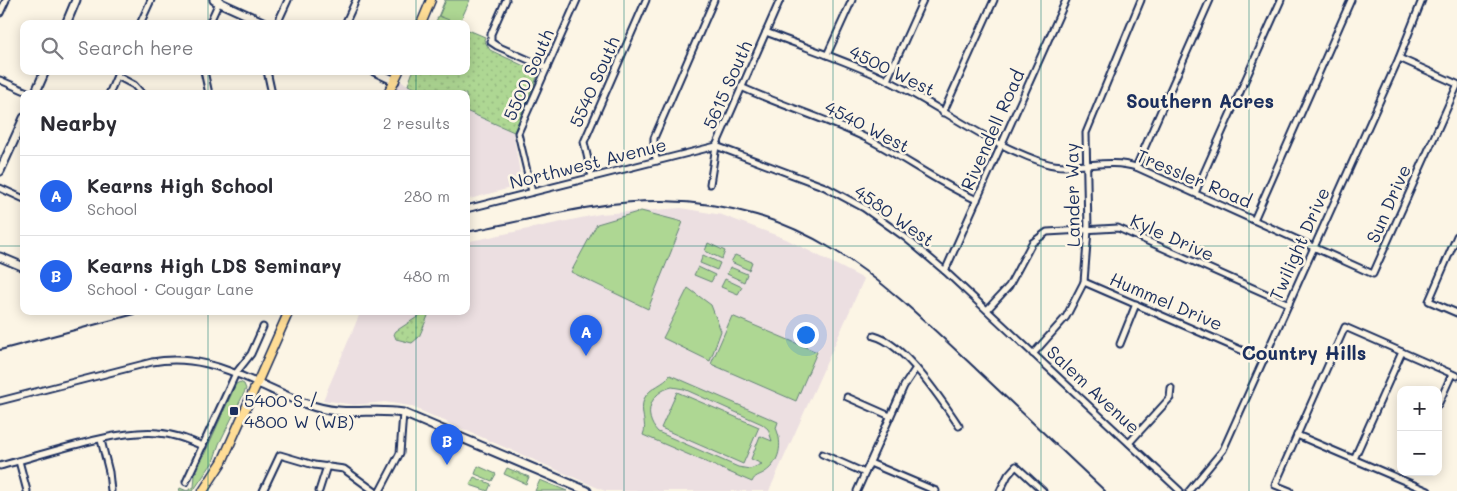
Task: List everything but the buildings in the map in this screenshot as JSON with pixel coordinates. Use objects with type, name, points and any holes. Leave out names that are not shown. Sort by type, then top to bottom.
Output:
[{"type":"main road","points":[[68,20],[76,0]]},
{"type":"main road","points":[[423,20],[431,0]]},
{"type":"main road","points":[[218,1],[258,20]]},
{"type":"main road","points":[[35,90],[43,75]]},
{"type":"main road","points":[[382,75],[395,81]]},
{"type":"main road","points":[[390,90],[397,75]]},
{"type":"main road","points":[[0,171],[20,133]]},
{"type":"main road","points":[[0,257],[20,266]]},
{"type":"main road","points":[[203,491],[222,462],[288,315]]},
{"type":"main road","points":[[258,383],[321,409],[338,411],[386,410],[402,413],[587,491]]},
{"type":"street","points":[[0,13],[6,0]]},
{"type":"street","points":[[142,20],[151,0]]},
{"type":"street","points":[[279,20],[288,0]]},
{"type":"street","points":[[347,20],[356,0]]},
{"type":"street","points":[[506,0],[490,39],[494,44],[547,68]]},
{"type":"street","name":"5500 South","points":[[532,192],[518,136],[577,0]]},
{"type":"street","name":"5540 South","points":[[592,177],[584,142],[646,0]]},
{"type":"street","points":[[657,161],[654,138],[714,0]]},
{"type":"street","name":"5615 South","points":[[710,184],[716,146],[780,0]]},
{"type":"street","points":[[827,56],[852,0]]},
{"type":"street","points":[[887,80],[923,0]]},
{"type":"street","points":[[943,113],[994,0]]},
{"type":"street","name":"Rivendell Road","points":[[945,271],[1066,0]]},
{"type":"street","name":"Lander Way","points":[[1033,354],[1066,317],[1084,282],[1088,230],[1086,133],[1090,119],[1141,0]]},
{"type":"street","points":[[1136,167],[1210,0]]},
{"type":"street","points":[[1195,193],[1281,0]]},
{"type":"street","points":[[1254,220],[1351,0]]},
{"type":"street","name":"Twilight Drive","points":[[1189,491],[1223,450],[1399,58],[1422,0]]},
{"type":"street","points":[[211,20],[218,1]]},
{"type":"street","name":"4500 West","points":[[766,32],[887,80],[972,131],[1002,144]]},
{"type":"street","points":[[1399,58],[1457,85]]},
{"type":"street","points":[[111,90],[117,75]]},
{"type":"street","points":[[121,75],[138,90]]},
{"type":"street","points":[[205,75],[208,90]]},
{"type":"street","points":[[268,75],[271,90]]},
{"type":"street","points":[[0,80],[24,90]]},
{"type":"street","name":"Sun Drive","points":[[1314,247],[1373,274],[1457,85]]},
{"type":"street","name":"4540 West","points":[[741,87],[849,130],[880,146],[946,186],[976,200]]},
{"type":"street","name":"Tressler Road","points":[[1002,144],[1046,163],[1086,164],[1113,162],[1136,167],[1314,247]]},
{"type":"street","name":"Northwest Avenue","points":[[470,207],[716,146]]},
{"type":"street","name":"4580 West","points":[[716,146],[825,188],[864,208],[906,238],[945,271],[986,310]]},
{"type":"street","points":[[0,188],[20,197]]},
{"type":"street","name":"Kyle Drive","points":[[986,310],[1009,286],[1032,243],[1047,232],[1118,228],[1289,304]]},
{"type":"street","points":[[1457,236],[1428,301],[1457,313]]},
{"type":"street","name":"Hummel Drive","points":[[1084,282],[1264,360]]},
{"type":"street","points":[[1120,344],[1136,304]]},
{"type":"street","name":"Salem Avenue","points":[[986,310],[1180,491]]},
{"type":"street","points":[[186,482],[236,373],[251,354],[263,327]]},
{"type":"street","points":[[1290,491],[1275,484],[1346,327],[1454,375],[1442,398]]},
{"type":"street","points":[[874,336],[885,340],[916,368],[932,385],[959,426]]},
{"type":"street","points":[[1354,460],[1402,352]]},
{"type":"street","points":[[0,401],[162,360],[199,361],[236,373],[258,383]]},
{"type":"street","points":[[857,491],[908,378],[916,368]]},
{"type":"street","points":[[1129,443],[1170,398],[1171,388]]},
{"type":"street","points":[[847,397],[890,416]]},
{"type":"street","points":[[380,491],[400,452],[402,413]]},
{"type":"street","points":[[0,466],[134,433],[159,433],[203,446]]},
{"type":"street","points":[[1297,435],[1428,491]]},
{"type":"street","points":[[101,440],[109,472],[111,491]]},
{"type":"street","points":[[822,454],[865,473]]},
{"type":"street","points":[[263,491],[280,455],[349,472],[374,491]]},
{"type":"street","points":[[19,461],[27,491]]},
{"type":"street","points":[[870,462],[936,491]]},
{"type":"street","points":[[319,491],[327,466]]},
{"type":"street","points":[[1000,491],[1008,475],[1016,466],[1043,491]]},
{"type":"shaded area","points":[[400,81],[419,90],[396,90]]},
{"type":"shaded area","points":[[470,113],[513,132],[522,185],[470,199]]},
{"type":"shaded area","points":[[681,208],[722,215],[786,239],[864,279],[769,491],[605,491],[410,406],[385,402],[354,405],[323,400],[359,315],[470,315],[470,241],[600,214]]},
{"type":"green space","points":[[445,0],[469,0],[461,20],[437,20]]},
{"type":"green space","points":[[446,0],[470,0],[461,20],[449,20],[439,16]]},
{"type":"green space","points":[[470,31],[485,37],[484,40],[490,50],[539,73],[514,132],[470,113],[470,90],[419,90],[408,85],[412,75],[470,75]]},
{"type":"green space","points":[[641,211],[683,222],[648,309],[571,272],[597,224]]},
{"type":"green space","points":[[708,243],[725,251],[722,259],[705,251]]},
{"type":"green space","points":[[703,255],[720,263],[717,270],[700,263]]},
{"type":"green space","points":[[735,255],[752,262],[749,270],[731,262]]},
{"type":"green space","points":[[698,267],[715,275],[711,282],[694,275]]},
{"type":"green space","points":[[730,267],[747,274],[744,282],[727,274]]},
{"type":"green space","points":[[725,279],[742,287],[738,294],[721,287]]},
{"type":"green space","points":[[688,288],[711,305],[721,331],[710,361],[663,338]]},
{"type":"green space","points":[[420,315],[428,316],[419,337],[412,343],[396,339],[394,334]]},
{"type":"green space","points":[[732,316],[817,352],[796,401],[711,364]]},
{"type":"green space","points":[[670,375],[778,422],[776,428],[780,446],[779,452],[770,468],[752,482],[643,435],[645,427],[642,409],[644,399],[650,391]],"holes":[[[672,387],[684,389],[762,424],[768,429],[772,441],[760,436],[751,459],[762,464],[750,469],[738,467],[658,432],[650,418],[651,405],[654,399],[658,394]]]},
{"type":"green space","points":[[240,382],[244,384],[246,389],[219,444],[213,462],[193,491],[187,491],[194,487],[195,475],[236,384]]},
{"type":"green space","points":[[677,392],[759,427],[743,464],[661,428]]},
{"type":"green space","points":[[478,466],[496,474],[492,481],[475,474]]},
{"type":"green space","points":[[507,468],[529,477],[526,484],[504,474]]},
{"type":"green space","points":[[474,477],[491,484],[488,491],[470,485]]},
{"type":"green space","points":[[540,480],[567,491],[535,491]]},
{"type":"railway","points":[[470,231],[589,207],[663,201],[714,205],[759,216],[800,231],[837,252],[907,305],[1105,491]]},
{"type":"railway","points":[[0,350],[131,315]]},
{"type":"place","name":"Kearns High School","points":[[586,356]]},
{"type":"place","name":"5400 S / 4800 W (WB)","points":[[234,411]]},
{"type":"place","name":"Kearns High LDS Seminary","points":[[447,465]]},
{"type":"district","name":"Southern Acres","points":[[1200,101]]},
{"type":"district","name":"Country Hills","points":[[1304,353]]}]
